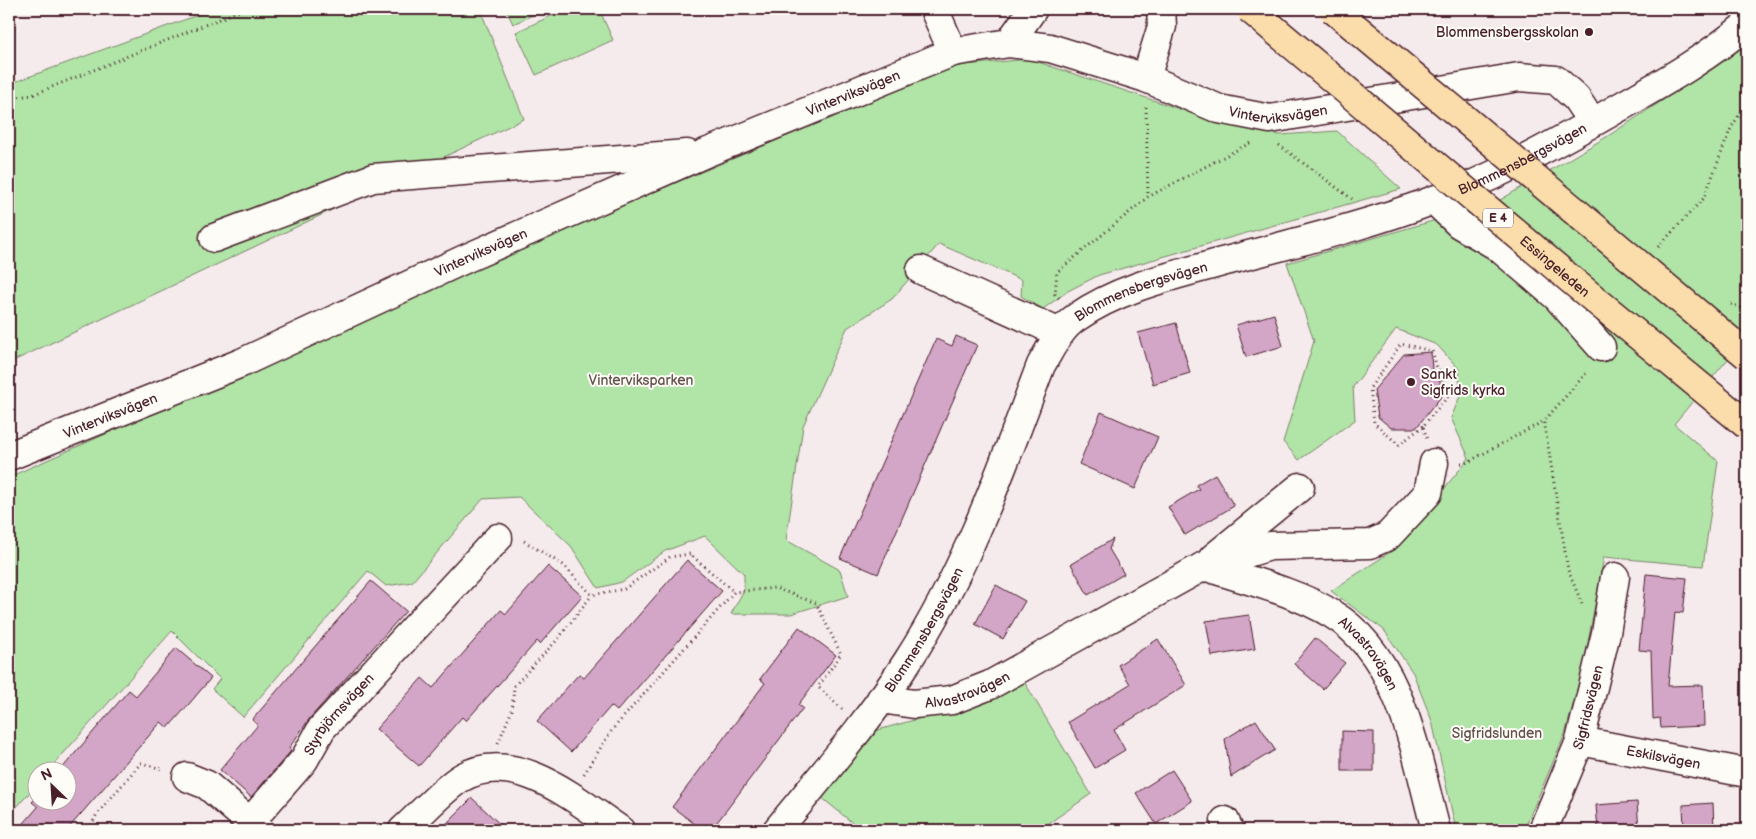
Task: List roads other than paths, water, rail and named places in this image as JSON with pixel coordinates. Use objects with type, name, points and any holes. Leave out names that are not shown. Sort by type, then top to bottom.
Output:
[{"type":"highway","name":"Essingeleden","points":[[1250,9],[1561,272],[1747,425]]},
{"type":"highway","points":[[1333,9],[1747,355]]},
{"type":"street","points":[[934,9],[953,52]]},
{"type":"street","points":[[1009,43],[1033,9]]},
{"type":"street","points":[[1146,78],[1162,26],[1161,9]]},
{"type":"street","name":"Blommensbergsvägen","points":[[777,830],[881,699],[908,661],[951,585],[1042,365],[1060,333],[1076,318],[1111,298],[1155,281],[1365,223],[1434,200],[1490,178],[1692,64],[1747,24]]},
{"type":"street","name":"Vinterviksvägen","points":[[9,456],[240,363],[467,258],[708,152],[953,52],[1009,43],[1050,48],[1146,78],[1219,109],[1270,119],[1519,77],[1556,80],[1576,98],[1592,122]]},
{"type":"street","points":[[214,238],[374,178],[708,152]]},
{"type":"street","points":[[1434,200],[1459,224],[1497,246],[1557,297],[1601,346]]},
{"type":"street","points":[[922,270],[1060,333]]},
{"type":"street","points":[[1204,566],[1270,546],[1370,544],[1388,536],[1428,493],[1434,463]]},
{"type":"street","name":"Alvastravägen","points":[[881,699],[914,704],[952,700],[990,685],[1204,566],[1300,487]]},
{"type":"street","name":"Styrbjörnsvägen","points":[[187,777],[207,785],[255,826],[304,760],[322,728],[498,538]]},
{"type":"street","name":"Alvastravägen","points":[[1204,566],[1304,600],[1331,613],[1354,629],[1372,650],[1393,684],[1411,739],[1436,830]]},
{"type":"street","name":"Sigfridsvägen","points":[[1543,830],[1580,741],[1606,633],[1615,577]]},
{"type":"street","name":"Eskilsvägen","points":[[1580,741],[1747,773]]},
{"type":"street","points":[[404,830],[461,778],[488,768],[509,769],[531,775],[570,796],[620,830]]},
{"type":"place","name":"Blommensbergsskolan","points":[[1589,32]]},
{"type":"place","name":"Sankt Sigfrids kyrka","points":[[1411,382]]},
{"type":"park label","name":"Vinterviksparken","points":[[641,380]]},
{"type":"park label","name":"Sigfridslunden","points":[[1497,733]]}]
